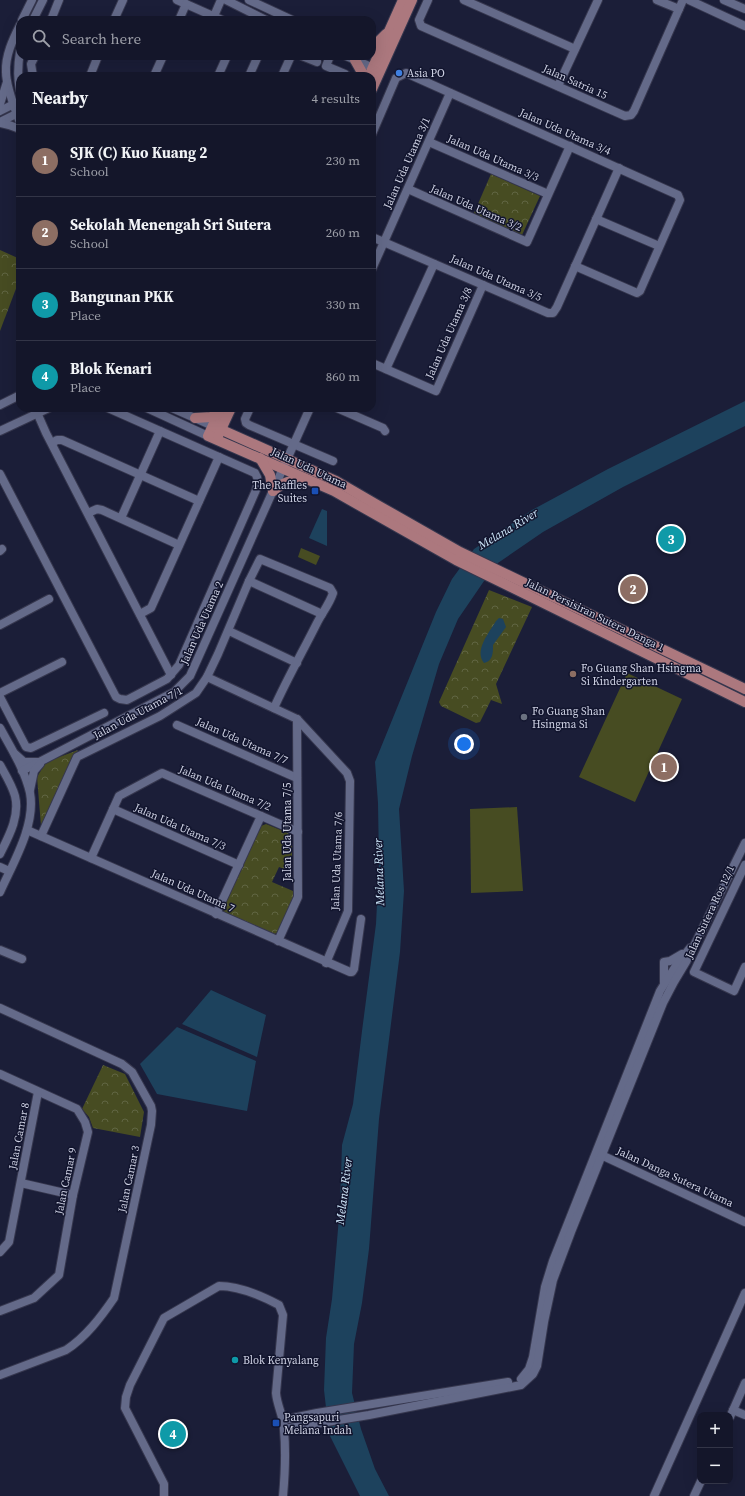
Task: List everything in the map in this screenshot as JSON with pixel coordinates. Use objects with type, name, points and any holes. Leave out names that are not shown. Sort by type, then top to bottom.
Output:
[{"type":"main road","points":[[375,65],[403,0]]},
{"type":"main road","points":[[375,65],[412,0]]},
{"type":"main road","points":[[376,43],[390,29]]},
{"type":"main road","points":[[352,60],[361,72]]},
{"type":"main road","points":[[212,438],[224,412]]},
{"type":"main road","points":[[195,418],[211,417],[224,412]]},
{"type":"main road","points":[[224,412],[231,431],[237,437]]},
{"type":"main road","name":"Jalan Uda Utama","points":[[217,428],[237,437],[285,464],[310,481],[334,491],[458,556]]},
{"type":"main road","name":"Jalan Uda Utama","points":[[212,438],[260,458],[285,464],[336,481],[379,506],[458,556]]},
{"type":"main road","points":[[260,458],[270,476],[273,492]]},
{"type":"main road","points":[[273,492],[281,484],[288,481],[310,481]]},
{"type":"main road","name":"Jalan Persisiran Sutera Danga 1","points":[[458,556],[745,702]]},
{"type":"main road","name":"Jalan Persisiran Sutera Danga 1","points":[[495,574],[745,689]]},
{"type":"street","points":[[24,16],[32,0]]},
{"type":"street","points":[[35,16],[43,0]]},
{"type":"street","points":[[53,16],[59,0]]},
{"type":"street","points":[[116,16],[123,0]]},
{"type":"street","points":[[177,0],[214,16],[221,0]]},
{"type":"street","points":[[226,0],[258,16]]},
{"type":"street","points":[[249,0],[283,16]]},
{"type":"street","name":"Jalan Satria 15","points":[[428,0],[419,20],[421,26],[625,116],[631,115],[634,111],[683,0]]},
{"type":"street","points":[[464,0],[575,49]]},
{"type":"street","points":[[558,86],[598,0]]},
{"type":"street","points":[[657,0],[679,9]]},
{"type":"street","points":[[689,0],[745,26]]},
{"type":"street","points":[[724,0],[745,9]]},
{"type":"street","points":[[181,16],[186,4]]},
{"type":"street","points":[[0,111],[16,103],[6,72],[10,46],[16,33]]},
{"type":"street","points":[[18,60],[18,72]]},
{"type":"street","points":[[32,72],[31,64],[33,60]]},
{"type":"street","points":[[92,72],[96,60]]},
{"type":"street","points":[[156,72],[161,60]]},
{"type":"street","points":[[220,72],[225,60]]},
{"type":"street","points":[[252,72],[256,60]]},
{"type":"street","points":[[284,72],[289,60]]},
{"type":"street","points":[[312,60],[317,62]]},
{"type":"street","points":[[328,60],[326,66],[340,72]]},
{"type":"street","points":[[358,60],[375,65]]},
{"type":"street","name":"Jalan Uda Utama 3/4","points":[[376,125],[396,78],[406,73],[678,195],[680,200],[640,291],[637,293],[634,292],[575,266]]},
{"type":"street","points":[[0,104],[8,80]]},
{"type":"street","name":"Jalan Uda Utama 3/1","points":[[376,260],[450,93]]},
{"type":"street","points":[[0,122],[16,114]]},
{"type":"street","points":[[0,122],[16,128]]},
{"type":"street","name":"Jalan Uda Utama 3/3","points":[[429,142],[548,194]]},
{"type":"street","name":"Jalan Uda Utama 3/2","points":[[408,190],[527,242],[570,146]]},
{"type":"street","name":"Jalan Uda Utama 3/5","points":[[376,238],[548,313],[553,313],[619,168]]},
{"type":"street","points":[[596,219],[659,246]]},
{"type":"street","points":[[376,365],[386,369],[434,264]]},
{"type":"street","name":"Jalan Uda Utama 3/8","points":[[386,369],[436,391],[483,285]]},
{"type":"street","points":[[0,405],[16,397]]},
{"type":"street","points":[[0,431],[35,412]]},
{"type":"street","points":[[37,412],[171,675]]},
{"type":"street","points":[[0,474],[116,697],[127,700],[167,678],[179,665],[258,483],[258,477],[255,473],[117,412]]},
{"type":"street","name":"Jalan Uda Utama","points":[[156,412],[212,438]]},
{"type":"street","name":"Jalan Uda Utama","points":[[181,412],[217,428]]},
{"type":"street","points":[[248,412],[245,419],[246,423],[333,461]]},
{"type":"street","name":"Jalan Uda Utama 2","points":[[22,771],[174,692],[190,676],[308,412]]},
{"type":"street","points":[[346,412],[382,428],[385,431]]},
{"type":"street","points":[[121,518],[160,431]]},
{"type":"street","points":[[52,443],[57,440],[62,440],[199,501]]},
{"type":"street","points":[[140,614],[151,608],[219,457]]},
{"type":"street","points":[[88,513],[97,509],[121,518],[179,545]]},
{"type":"street","name":"Jalan Uda Utama 7/1","points":[[41,836],[77,757],[160,716],[196,693],[207,677],[229,631],[260,559],[330,588],[333,593],[322,614]]},
{"type":"street","points":[[249,582],[322,614],[274,708]]},
{"type":"street","points":[[0,625],[49,599]]},
{"type":"street","points":[[229,631],[297,663]]},
{"type":"street","points":[[0,693],[62,662]]},
{"type":"street","points":[[207,677],[297,719]]},
{"type":"street","points":[[0,697],[26,747],[31,748],[104,713]]},
{"type":"street","name":"Jalan Uda Utama 7/5","points":[[278,941],[298,897],[297,719]]},
{"type":"street","name":"Jalan Uda Utama 7/6","points":[[297,719],[347,773],[350,781],[348,911],[326,963]]},
{"type":"street","name":"Jalan Uda Utama 7/7","points":[[178,725],[297,778]]},
{"type":"street","points":[[0,728],[22,771],[30,792],[32,806],[27,830],[0,892]]},
{"type":"street","points":[[12,752],[24,762],[41,761]]},
{"type":"street","points":[[30,792],[34,771],[41,761]]},
{"type":"street","points":[[0,765],[15,795],[17,810],[9,836],[0,854]]},
{"type":"street","name":"Jalan Uda Utama 7/2","points":[[91,858],[119,796],[162,773],[298,832]]},
{"type":"street","name":"Jalan Uda Utama 7/3","points":[[113,809],[239,864]]},
{"type":"street","points":[[216,914],[261,816]]},
{"type":"street","name":"Jalan Uda Utama 7","points":[[27,830],[326,963],[350,972],[354,970],[361,919]]},
{"type":"street","name":"Jalan Sutera Ros 12/1","points":[[678,969],[696,941],[743,852],[745,843]]},
{"type":"street","name":"Jalan Sutera Ros 12/1","points":[[745,865],[694,972],[734,991],[745,967]]},
{"type":"street","points":[[0,867],[9,871]]},
{"type":"street","name":"Jalan Sutera Ros 12/1","points":[[678,969],[687,951],[696,941]]},
{"type":"street","points":[[0,950],[22,959]]},
{"type":"street","points":[[625,1091],[664,984],[664,962],[670,961],[687,951]]},
{"type":"street","points":[[664,984],[678,969]]},
{"type":"street","points":[[284,1425],[317,1413],[519,1380],[525,1375],[529,1369],[533,1357],[545,1287],[553,1261],[662,1003],[678,969]]},
{"type":"street","name":"Jalan Camar 3","points":[[0,1008],[122,1064],[132,1072],[151,1106],[152,1111],[151,1125],[114,1298],[100,1318],[72,1346],[66,1350],[0,1376]]},
{"type":"street","name":"Jalan Camar 9","points":[[0,1074],[77,1109],[85,1122],[88,1132],[73,1195],[59,1275],[34,1298],[0,1311]]},
{"type":"street","name":"Jalan Camar 8","points":[[0,1252],[9,1242],[38,1092]]},
{"type":"street","points":[[284,1425],[317,1423],[370,1415],[521,1385],[533,1374],[537,1366],[553,1280],[599,1154]]},
{"type":"street","name":"Jalan Danga Sutera Utama","points":[[599,1154],[745,1222]]},
{"type":"street","points":[[21,1183],[73,1195]]},
{"type":"street","points":[[164,1496],[164,1484],[126,1408],[126,1397],[130,1385],[164,1318],[219,1286],[227,1286],[250,1293],[279,1305],[282,1315],[276,1393],[277,1404],[284,1425],[285,1466],[283,1496]]},
{"type":"street","points":[[654,1496],[745,1293]]},
{"type":"street","points":[[732,1412],[745,1383]]},
{"type":"street","points":[[733,1413],[745,1415]]},
{"type":"street","points":[[694,1496],[700,1484]]},
{"type":"green space","points":[[491,174],[540,196],[522,235],[474,213]]},
{"type":"green space","points":[[0,250],[16,257],[16,289],[0,331]]},
{"type":"green space","points":[[301,548],[320,556],[316,565],[298,557]]},
{"type":"green space","points":[[489,590],[532,607],[496,684],[502,704],[491,700],[480,722],[476,723],[441,706],[439,702]]},
{"type":"green space","points":[[627,673],[682,699],[635,802],[579,777]]},
{"type":"green space","points":[[78,750],[41,826],[37,777],[46,762]]},
{"type":"green space","points":[[517,807],[523,891],[471,893],[470,809]]},
{"type":"green space","points":[[266,824],[288,833],[292,839],[292,872],[279,867],[272,882],[293,891],[293,898],[277,933],[272,935],[225,914],[223,909],[261,826]]},
{"type":"green space","points":[[103,1065],[125,1074],[144,1112],[140,1137],[93,1128],[89,1117],[82,1109]]},
{"type":"water","name":"Melana River","points":[[745,401],[745,426],[623,487],[543,532],[495,565],[458,619],[439,664],[412,756],[399,809],[404,891],[400,952],[379,1119],[369,1249],[362,1303],[354,1344],[352,1393],[361,1429],[375,1469],[389,1496],[360,1496],[329,1434],[324,1390],[326,1338],[332,1299],[340,1206],[342,1145],[353,1104],[376,924],[379,863],[378,803],[375,762],[436,612],[452,579],[474,549],[532,510],[608,469]]},
{"type":"water","points":[[322,509],[327,511],[327,546],[309,538]]},
{"type":"water","points":[[499,618],[503,619],[506,627],[493,645],[493,654],[491,659],[484,663],[481,658],[482,647],[486,636]]},
{"type":"water","points":[[211,990],[266,1015],[257,1057],[182,1024]]},
{"type":"water","points":[[177,1027],[256,1061],[247,1111],[157,1094],[140,1064]]},
{"type":"place","name":"Asia PO","points":[[399,73]]},
{"type":"place","name":"The Raffles Suites","points":[[315,491]]},
{"type":"place","name":"Bangunan PKK","points":[[671,539]]},
{"type":"place","name":"Sekolah Menengah Sri Sutera","points":[[633,589]]},
{"type":"place","name":"Fo Guang Shan Hsingma Si Kindergarten","points":[[573,674]]},
{"type":"place","name":"Fo Guang Shan Hsingma Si","points":[[524,717]]},
{"type":"place","name":"SJK (C) Kuo Kuang 2","points":[[664,767]]},
{"type":"place","name":"Blok Kenyalang","points":[[235,1360]]},
{"type":"place","name":"Pangsapuri Melana Indah","points":[[276,1423]]},
{"type":"place","name":"Blok Kenari","points":[[173,1434]]}]
